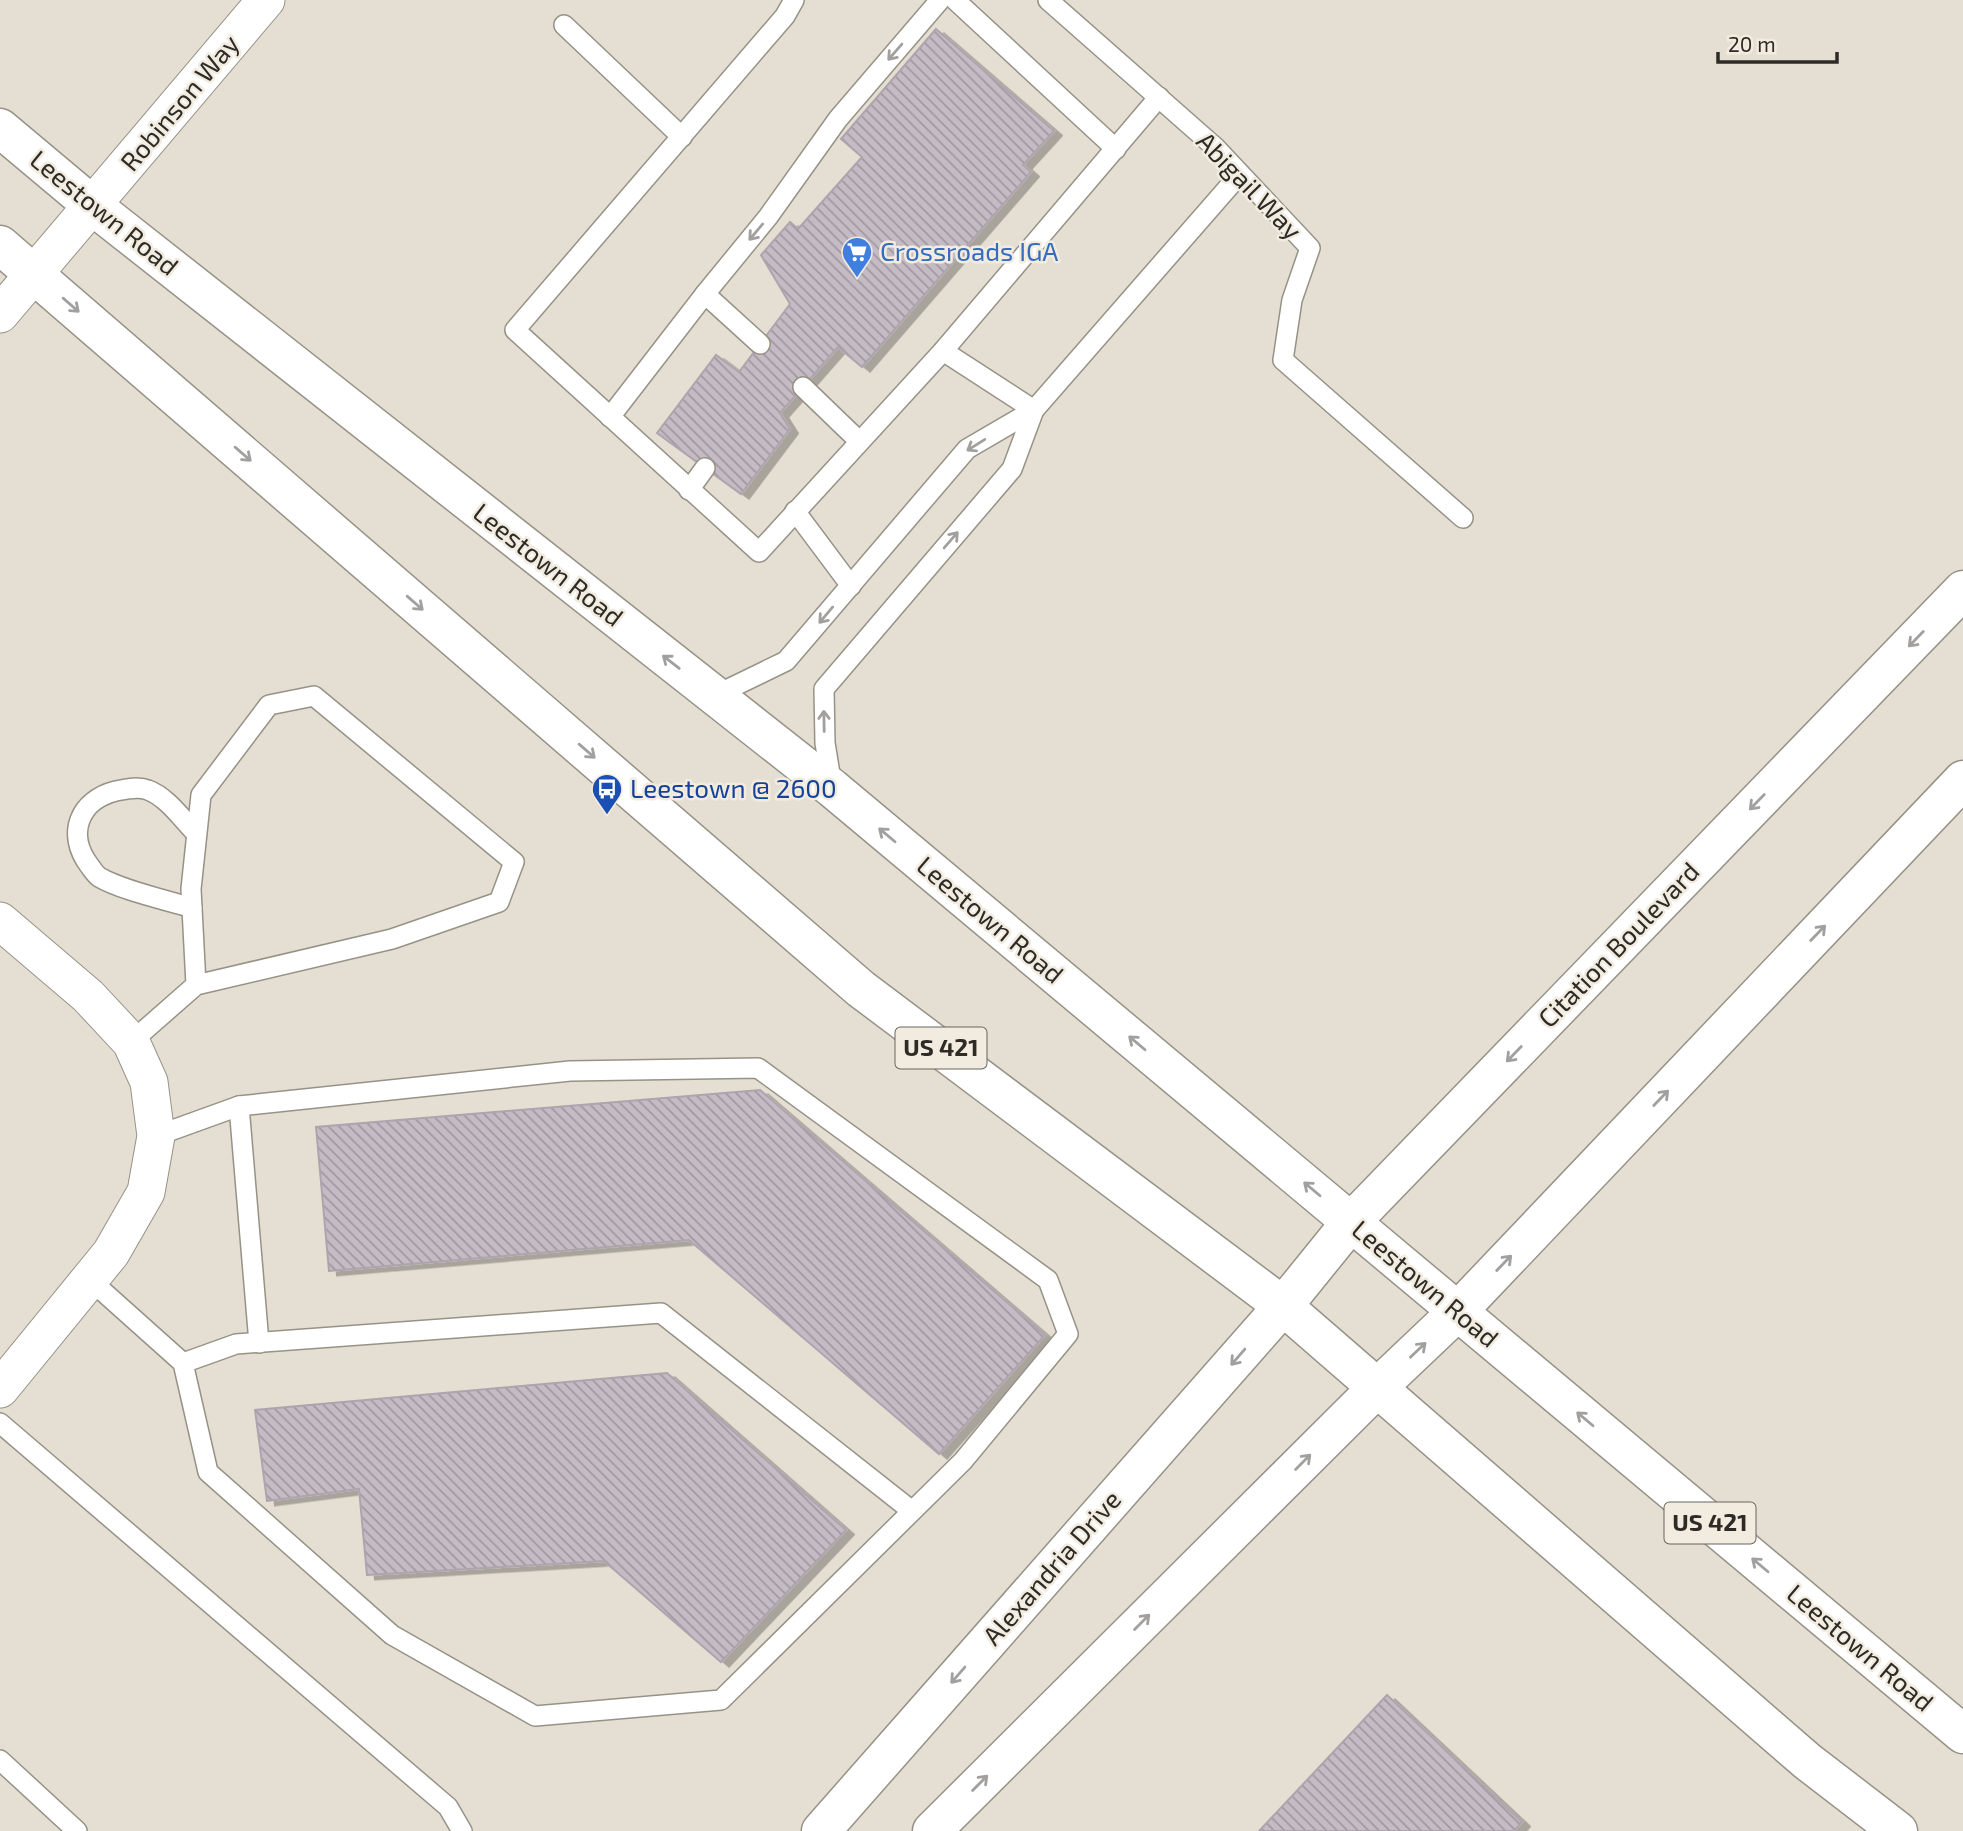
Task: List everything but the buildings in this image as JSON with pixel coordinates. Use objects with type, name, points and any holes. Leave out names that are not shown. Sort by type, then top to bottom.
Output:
[{"type":"main road","name":"Leestown Road","points":[[0,128],[93,206],[832,788],[1963,1734]]},
{"type":"main road","name":"US 421","points":[[0,245],[861,989],[1283,1306],[1807,1761],[1898,1831]]},
{"type":"main road","name":"Citation Boulevard","points":[[1283,1306],[1351,1222],[1963,590]]},
{"type":"main road","points":[[932,1831],[1378,1387],[1457,1312],[1963,780]]},
{"type":"main road","name":"Alexandria Drive","points":[[821,1831],[1283,1306]]},
{"type":"street","name":"Robinson Way","points":[[0,314],[266,0]]},
{"type":"street","points":[[0,921],[88,996],[131,1042],[149,1082],[156,1136],[146,1192],[111,1253],[0,1389]]},
{"type":"lane","points":[[793,0],[785,16],[515,330],[759,552],[943,351],[1159,97]]},
{"type":"lane","points":[[610,417],[768,217],[838,118],[940,0]]},
{"type":"lane","points":[[955,0],[1116,149]]},
{"type":"lane","name":"Abigail Way","points":[[1048,0],[1216,148],[1310,248],[1292,300],[1283,360],[1462,518]]},
{"type":"lane","points":[[564,25],[682,137]]},
{"type":"lane","points":[[714,696],[786,662],[967,449],[1034,410],[1240,174]]},
{"type":"lane","points":[[705,294],[760,344]]},
{"type":"lane","points":[[943,351],[1034,410]]},
{"type":"lane","points":[[803,387],[859,441]]},
{"type":"lane","points":[[832,788],[825,743],[824,689],[1012,468],[1034,410]]},
{"type":"lane","points":[[690,490],[705,468]]},
{"type":"lane","points":[[795,512],[851,586]]},
{"type":"lane","points":[[131,1042],[196,985],[392,939],[499,902],[514,862],[314,696],[269,705],[201,795],[191,889],[196,985]]},
{"type":"lane","points":[[192,908],[97,876],[81,853],[78,832],[82,812],[90,803],[108,793],[128,788],[147,789],[164,800],[196,833]]},
{"type":"lane","points":[[89,1279],[183,1363],[208,1472],[392,1635],[535,1716],[721,1700],[963,1461],[1068,1334],[1048,1280],[758,1068],[570,1071],[239,1106],[156,1136]]},
{"type":"lane","points":[[239,1106],[259,1343]]},
{"type":"lane","points":[[183,1363],[236,1344],[661,1313],[912,1511]]},
{"type":"lane","points":[[0,1423],[448,1807],[462,1831]]},
{"type":"lane","points":[[0,1760],[77,1831]]},
{"type":"place","name":"Crossroads IGA","points":[[857,279]]},
{"type":"place","name":"Leestown @ 2600","points":[[607,816]]}]
